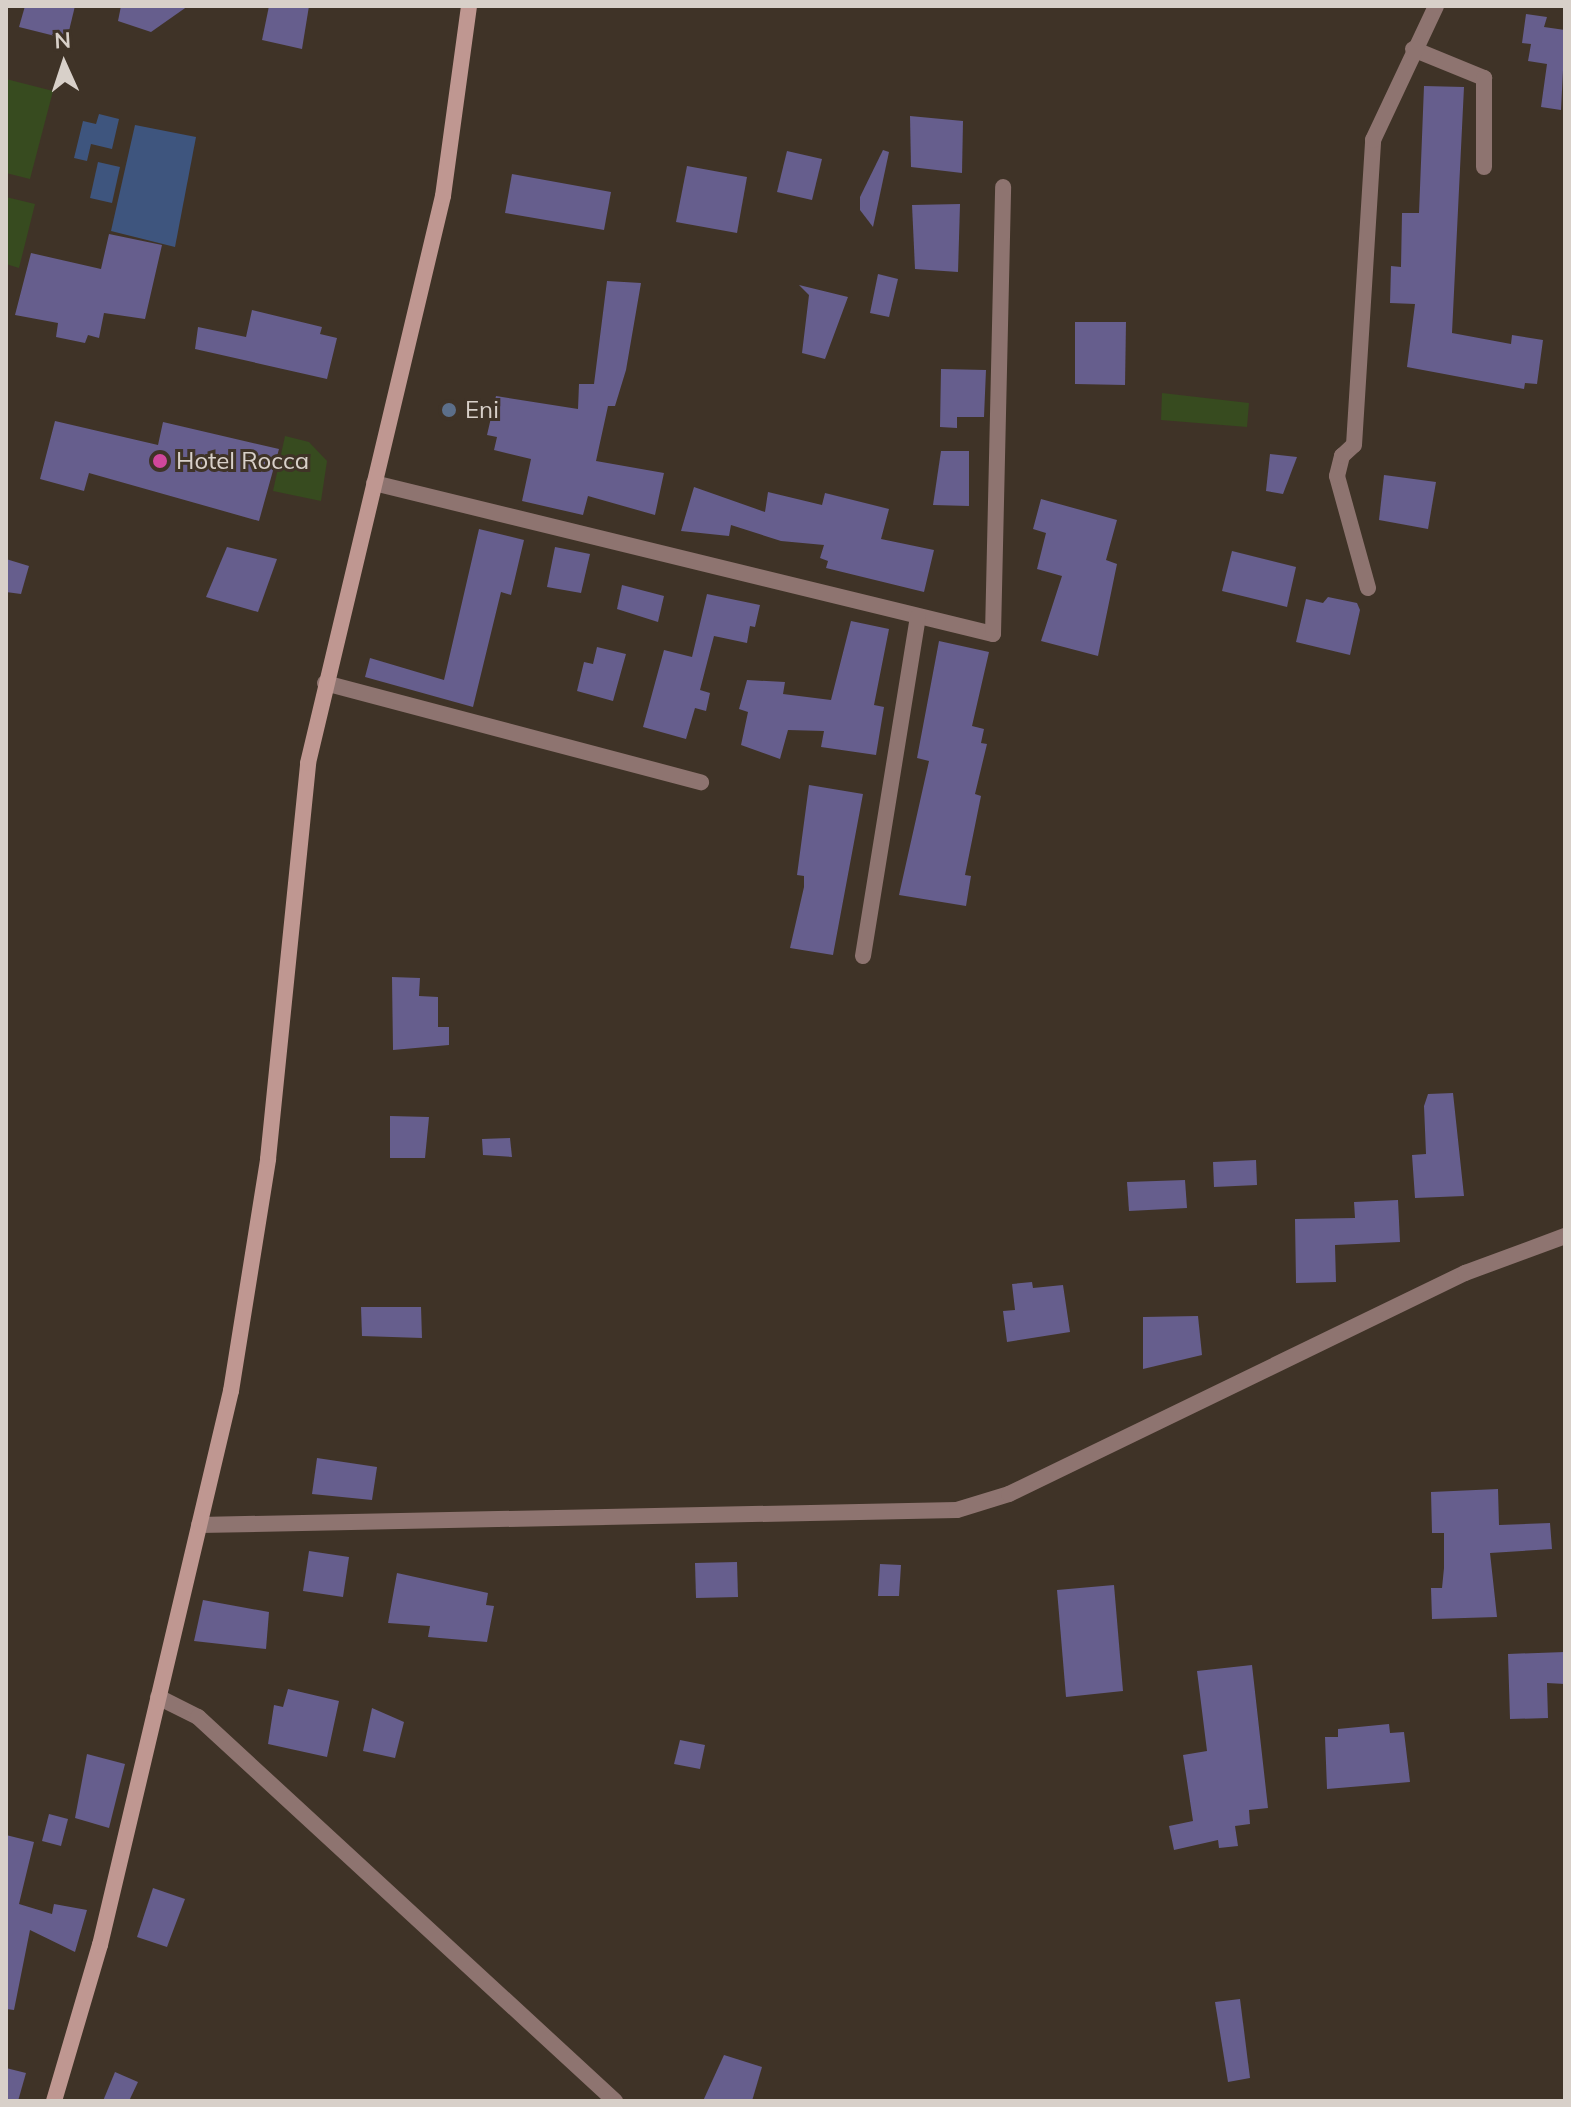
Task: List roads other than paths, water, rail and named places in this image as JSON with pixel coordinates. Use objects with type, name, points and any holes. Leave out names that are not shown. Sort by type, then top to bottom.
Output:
[{"type":"main road","points":[[54,2101],[100,1945],[231,1391],[268,1159],[294,868],[325,683],[443,196],[469,6]]},
{"type":"street","points":[[1368,588],[1337,476],[1342,456],[1354,445],[1373,140],[1413,49],[1436,6]]},
{"type":"street","points":[[1413,49],[1484,78],[1484,167]]},
{"type":"street","points":[[374,483],[993,634],[1003,187]]},
{"type":"street","points":[[863,956],[918,616]]},
{"type":"street","points":[[325,683],[701,782]]},
{"type":"street","points":[[199,1525],[957,1510],[1009,1494],[1465,1273],[1565,1236]]},
{"type":"street","points":[[158,1697],[198,1717],[615,2101]]},
{"type":"water","points":[[99,114],[119,119],[112,149],[91,144],[87,161],[74,158],[83,121],[96,124]]},
{"type":"water","points":[[135,125],[196,137],[175,247],[111,231]]},
{"type":"water","points":[[98,162],[120,167],[112,203],[90,198]]},
{"type":"place","name":"Eni","points":[[449,410]]},
{"type":"place","name":"Hotel Rocca","points":[[160,461]]}]
